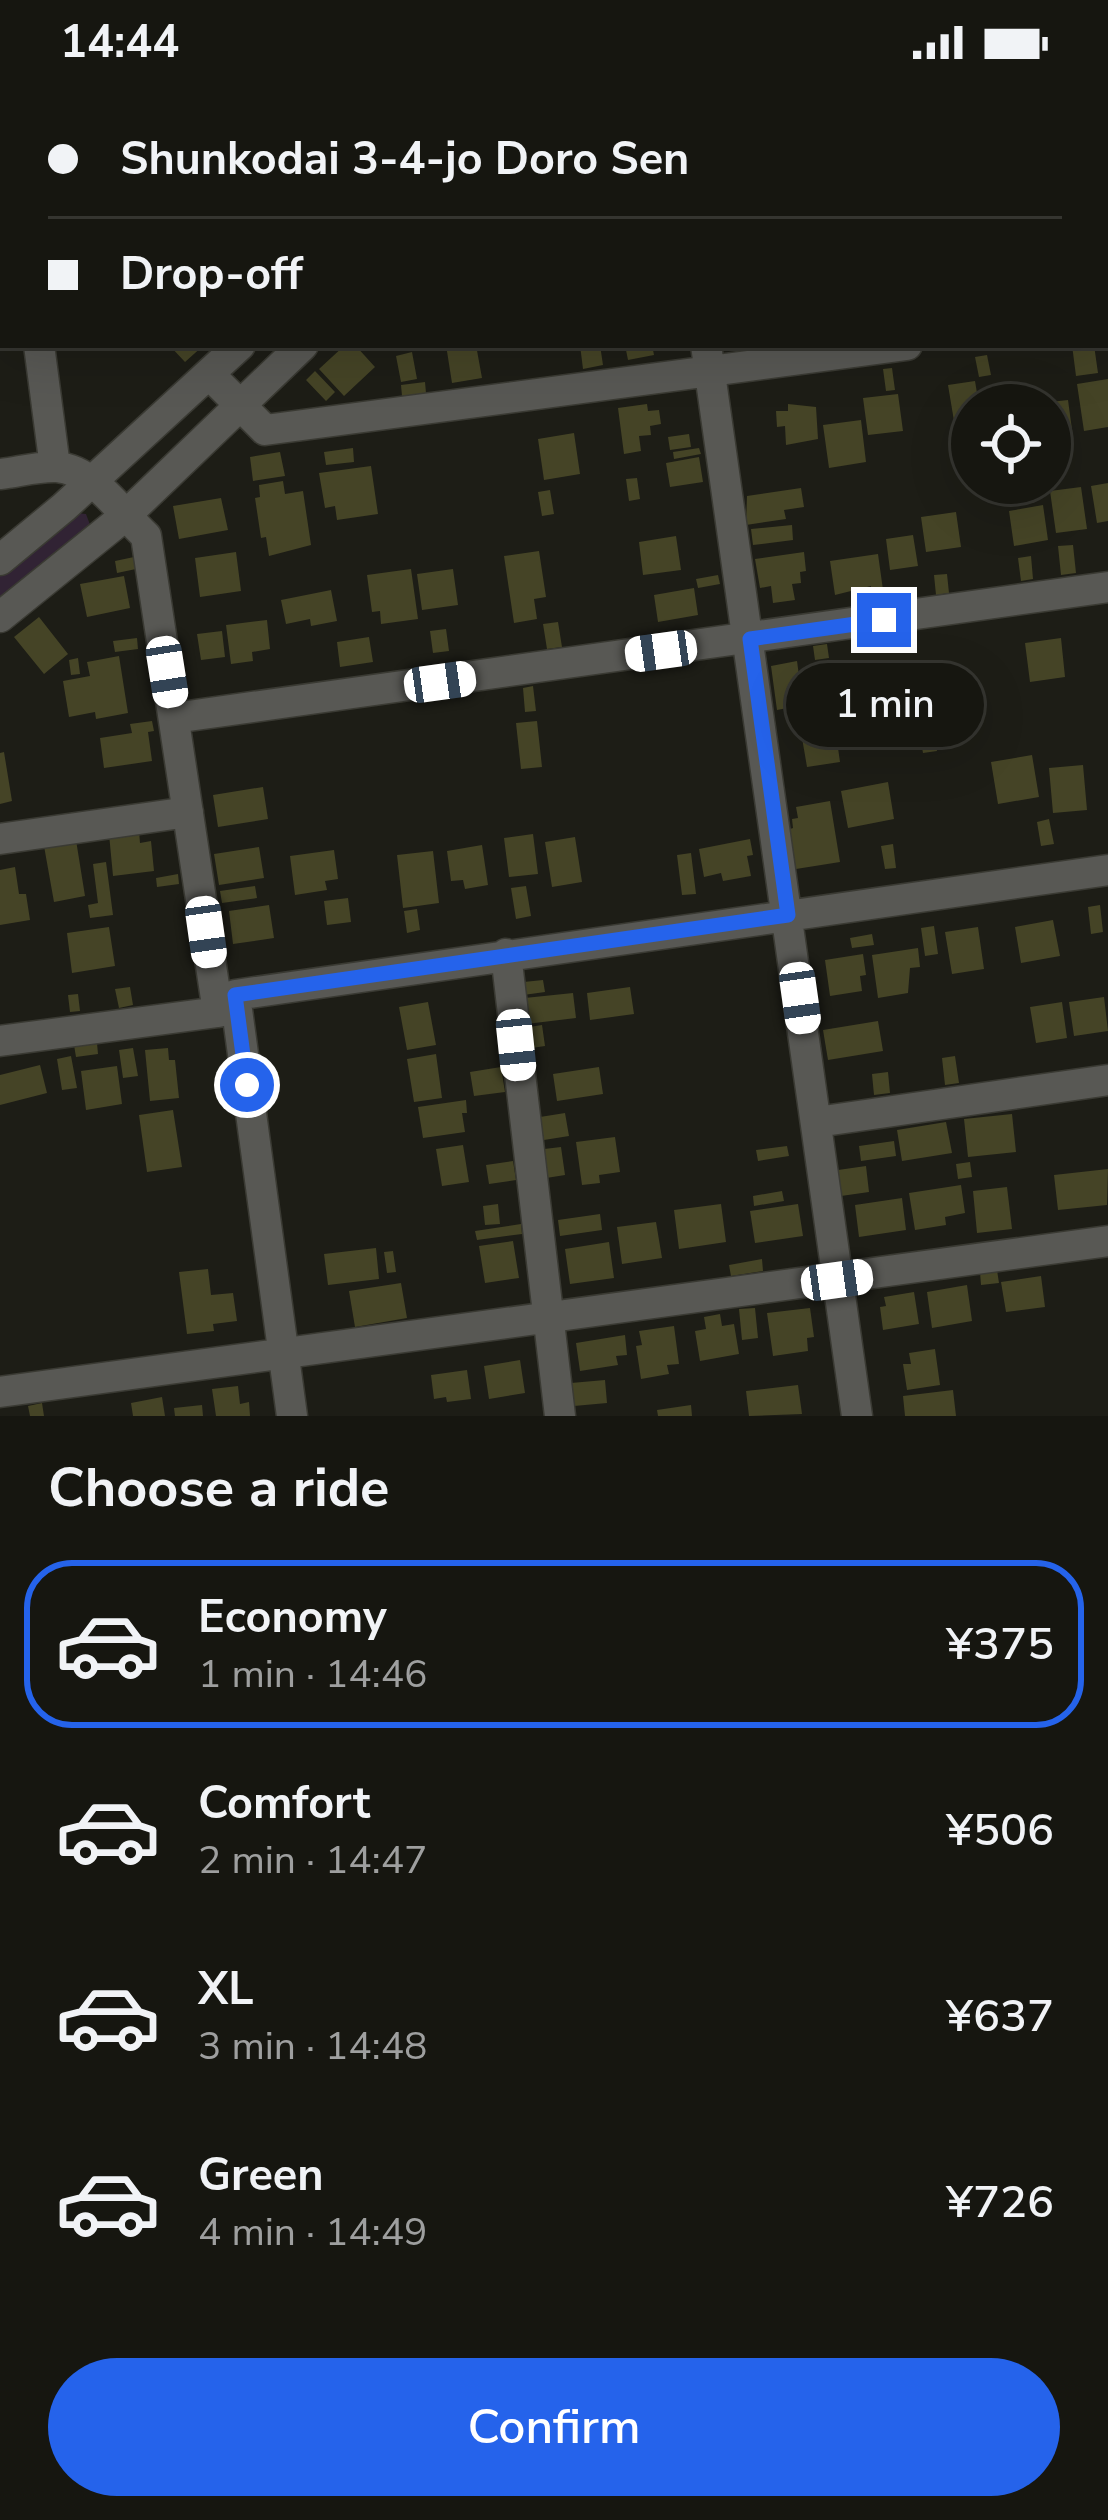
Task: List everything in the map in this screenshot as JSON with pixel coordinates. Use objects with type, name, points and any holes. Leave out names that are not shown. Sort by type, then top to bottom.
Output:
[{"type":"street","points":[[39,348],[55,467]]},
{"type":"street","points":[[0,560],[237,348]]},
{"type":"street","points":[[0,617],[125,516],[300,348]]},
{"type":"street","points":[[211,376],[265,430],[708,359],[864,348]]},
{"type":"street","points":[[708,359],[857,1416]]},
{"type":"street","points":[[0,474],[55,467],[75,471],[146,536],[188,812],[226,1004],[292,1416]]},
{"type":"street","points":[[175,718],[1108,587]]},
{"type":"street","points":[[0,839],[188,812]]},
{"type":"street","points":[[0,1041],[506,954],[1108,870]]},
{"type":"street","points":[[506,954],[560,1416]]},
{"type":"street","points":[[817,1122],[1108,1079]]},
{"type":"street","points":[[0,1392],[1108,1240]]},
{"type":"shaded area","points":[[76,513],[86,514],[92,530],[0,606],[0,575]]},
{"type":"building","points":[[172,348],[201,348],[185,362]]},
{"type":"building","points":[[342,348],[358,348],[375,367],[344,396],[319,369]]},
{"type":"building","points":[[446,348],[477,348],[482,378],[452,383]]},
{"type":"building","points":[[580,348],[600,348],[603,365],[583,369]]},
{"type":"building","points":[[626,348],[653,348],[654,355],[628,360]]},
{"type":"building","points":[[1072,348],[1094,348],[1098,373],[1076,376]]},
{"type":"building","points":[[412,352],[417,379],[401,382],[396,356]]},
{"type":"building","points":[[987,355],[991,375],[979,377],[975,357]]},
{"type":"building","points":[[892,368],[895,390],[886,391],[883,369]]},
{"type":"building","points":[[315,371],[335,392],[326,401],[306,380]]},
{"type":"building","points":[[1108,379],[1108,427],[1084,431],[1077,384]]},
{"type":"building","points":[[425,382],[426,393],[402,396],[401,385]]},
{"type":"building","points":[[898,394],[903,431],[868,435],[863,398]]},
{"type":"building","points":[[647,404],[648,411],[659,410],[661,424],[650,426],[651,435],[639,436],[641,451],[624,454],[618,408]]},
{"type":"building","points":[[788,404],[816,407],[818,439],[786,445],[785,426],[777,427],[776,411],[788,411]]},
{"type":"building","points":[[861,420],[866,462],[829,468],[823,425]]},
{"type":"building","points":[[574,433],[580,474],[544,480],[538,439]]},
{"type":"building","points":[[689,434],[691,447],[670,450],[668,437]]},
{"type":"building","points":[[353,448],[354,462],[326,465],[324,452]]},
{"type":"building","points":[[699,448],[701,454],[674,459],[673,452]]},
{"type":"building","points":[[280,452],[285,476],[253,481],[250,457]]},
{"type":"building","points":[[699,457],[703,482],[670,487],[666,463]]},
{"type":"building","points":[[371,466],[378,514],[337,520],[335,506],[325,508],[319,473]]},
{"type":"building","points":[[637,478],[640,499],[629,501],[626,479]]},
{"type":"building","points":[[283,481],[285,494],[303,491],[311,545],[269,556],[255,498],[260,497],[259,485]]},
{"type":"building","points":[[1108,483],[1108,521],[1097,523],[1091,486]]},
{"type":"building","points":[[1081,487],[1087,529],[1056,533],[1052,504],[1071,504],[1071,488]]},
{"type":"building","points":[[801,488],[804,507],[784,510],[786,519],[746,525],[747,496]]},
{"type":"building","points":[[550,490],[554,514],[542,516],[538,492]]},
{"type":"building","points":[[221,498],[228,530],[179,539],[173,506]]},
{"type":"building","points":[[1043,505],[1048,540],[1014,546],[1009,511]]},
{"type":"building","points":[[956,512],[961,547],[926,552],[921,517]]},
{"type":"building","points":[[792,525],[793,540],[753,545],[751,529]]},
{"type":"building","points":[[913,535],[918,566],[890,570],[886,539]]},
{"type":"building","points":[[676,536],[681,570],[643,575],[639,542]]},
{"type":"building","points":[[1073,545],[1076,573],[1061,575],[1058,546]]},
{"type":"building","points":[[539,551],[546,597],[534,599],[537,619],[514,623],[504,556]]},
{"type":"building","points":[[236,552],[241,591],[200,597],[195,558]]},
{"type":"building","points":[[804,552],[806,571],[800,572],[801,583],[792,584],[795,600],[773,603],[771,586],[760,588],[755,559]]},
{"type":"building","points":[[878,554],[883,590],[871,592],[871,586],[835,595],[830,561]]},
{"type":"building","points":[[1031,556],[1033,579],[1021,581],[1018,558]]},
{"type":"building","points":[[134,557],[136,569],[117,573],[115,561]]},
{"type":"building","points":[[411,569],[418,619],[381,624],[380,611],[372,612],[367,575]]},
{"type":"building","points":[[453,569],[458,605],[422,610],[417,574]]},
{"type":"building","points":[[947,574],[949,593],[936,595],[934,575]]},
{"type":"building","points":[[718,575],[720,584],[698,588],[696,579]]},
{"type":"building","points":[[124,576],[130,608],[87,617],[80,584]]},
{"type":"building","points":[[694,588],[698,615],[658,622],[654,595]]},
{"type":"building","points":[[331,590],[337,621],[286,624],[281,600]]},
{"type":"building","points":[[39,617],[68,654],[44,674],[14,637]]},
{"type":"building","points":[[267,620],[270,649],[252,652],[253,661],[231,664],[226,625]]},
{"type":"building","points":[[558,622],[562,647],[547,649],[543,624]]},
{"type":"building","points":[[446,629],[449,651],[433,653],[430,631]]},
{"type":"building","points":[[222,631],[225,657],[201,660],[197,634]]},
{"type":"building","points":[[369,637],[373,662],[340,667],[337,642]]},
{"type":"building","points":[[137,638],[138,649],[115,652],[113,641]]},
{"type":"building","points":[[1061,638],[1065,677],[1030,682],[1025,643]]},
{"type":"building","points":[[827,644],[829,658],[815,660],[813,646]]},
{"type":"building","points":[[119,656],[128,713],[96,719],[95,712],[69,717],[63,681],[90,676],[87,662]]},
{"type":"building","points":[[78,658],[80,674],[71,675],[69,660]]},
{"type":"building","points":[[797,661],[803,705],[777,710],[771,666]]},
{"type":"building","points":[[847,663],[853,701],[818,707],[812,669]]},
{"type":"building","points":[[533,686],[536,711],[525,712],[523,688]]},
{"type":"building","points":[[152,721],[154,731],[148,732],[152,761],[104,768],[100,738],[132,733],[130,724]]},
{"type":"building","points":[[537,721],[542,767],[521,769],[516,723]]},
{"type":"building","points":[[835,727],[840,762],[807,767],[801,732]]},
{"type":"building","points":[[935,735],[937,751],[923,753],[920,737]]},
{"type":"building","points":[[4,752],[12,801],[0,804],[0,753]]},
{"type":"building","points":[[1032,755],[1039,797],[998,804],[991,762]]},
{"type":"building","points":[[1083,765],[1087,810],[1053,813],[1049,768]]},
{"type":"building","points":[[888,782],[894,819],[848,828],[841,791]]},
{"type":"building","points":[[263,787],[268,819],[218,827],[213,795]]},
{"type":"building","points":[[830,801],[840,862],[796,869],[790,829],[792,819],[798,818],[796,807]]},
{"type":"building","points":[[1049,819],[1054,844],[1041,846],[1037,822]]},
{"type":"building","points":[[139,831],[140,843],[151,841],[154,871],[113,876],[109,834]]},
{"type":"building","points":[[533,834],[538,874],[509,877],[504,838]]},
{"type":"building","points":[[575,837],[582,882],[552,887],[545,842]]},
{"type":"building","points":[[750,839],[751,876],[723,881],[721,873],[704,877],[699,849]]},
{"type":"building","points":[[76,840],[85,896],[54,902],[44,846]]},
{"type":"building","points":[[893,844],[896,868],[885,869],[881,846]]},
{"type":"building","points":[[482,845],[488,885],[465,889],[463,880],[451,881],[447,851]]},
{"type":"building","points":[[259,847],[264,878],[219,885],[214,854]]},
{"type":"building","points":[[334,850],[338,879],[325,881],[327,890],[295,895],[290,856]]},
{"type":"building","points":[[433,851],[439,903],[403,908],[397,855]]},
{"type":"building","points":[[691,853],[696,894],[682,895],[677,855]]},
{"type":"building","points":[[106,862],[113,915],[90,918],[88,905],[98,903],[93,864]]},
{"type":"building","points":[[15,867],[30,920],[0,925],[0,870]]},
{"type":"building","points":[[178,874],[179,884],[157,887],[156,878]]},
{"type":"building","points":[[255,886],[257,898],[222,903],[220,891]]},
{"type":"building","points":[[526,886],[531,916],[516,919],[511,888]]},
{"type":"building","points":[[348,898],[351,922],[327,925],[324,901]]},
{"type":"building","points":[[269,905],[274,938],[233,944],[229,911]]},
{"type":"building","points":[[1100,905],[1103,932],[1091,934],[1088,907]]},
{"type":"building","points":[[417,909],[420,930],[407,933],[404,911]]},
{"type":"building","points":[[1053,920],[1060,956],[1021,963],[1015,927]]},
{"type":"building","points":[[934,926],[938,954],[925,956],[921,928]]},
{"type":"building","points":[[109,927],[115,966],[72,973],[67,933]]},
{"type":"building","points":[[978,927],[984,969],[952,974],[945,932]]},
{"type":"building","points":[[872,934],[874,945],[852,948],[850,938]]},
{"type":"building","points":[[918,948],[920,967],[910,968],[908,993],[878,998],[872,955]]},
{"type":"building","points":[[863,954],[862,991],[830,996],[825,960]]},
{"type":"building","points":[[543,980],[545,992],[516,996],[514,983]]},
{"type":"building","points":[[130,987],[133,1005],[119,1008],[115,989]]},
{"type":"building","points":[[630,987],[634,1014],[590,1020],[587,993]]},
{"type":"building","points":[[573,993],[576,1018],[518,1025],[515,999]]},
{"type":"building","points":[[78,994],[80,1011],[70,1012],[68,995]]},
{"type":"building","points":[[1104,997],[1108,1031],[1074,1036],[1069,1002]]},
{"type":"building","points":[[428,1002],[436,1045],[407,1050],[399,1007]]},
{"type":"building","points":[[1062,1002],[1067,1038],[1036,1043],[1030,1007]]},
{"type":"building","points":[[878,1021],[883,1051],[828,1060],[823,1030]]},
{"type":"building","points":[[542,1025],[545,1046],[525,1049],[523,1028]]},
{"type":"building","points":[[97,1043],[98,1054],[76,1057],[74,1045]]},
{"type":"building","points":[[133,1048],[138,1076],[123,1078],[119,1050]]},
{"type":"building","points":[[168,1048],[169,1060],[175,1060],[179,1098],[150,1101],[145,1050]]},
{"type":"building","points":[[436,1054],[442,1098],[414,1102],[407,1059]]},
{"type":"building","points":[[71,1056],[77,1088],[62,1090],[57,1059]]},
{"type":"building","points":[[955,1056],[959,1083],[945,1085],[942,1058]]},
{"type":"building","points":[[40,1065],[47,1093],[0,1105],[0,1075]]},
{"type":"building","points":[[117,1066],[122,1104],[86,1110],[81,1071]]},
{"type":"building","points":[[501,1067],[505,1092],[474,1096],[470,1072]]},
{"type":"building","points":[[599,1067],[603,1094],[557,1101],[553,1074]]},
{"type":"building","points":[[888,1072],[890,1093],[874,1095],[872,1074]]},
{"type":"building","points":[[466,1100],[465,1132],[423,1138],[418,1107]]},
{"type":"building","points":[[173,1110],[182,1167],[147,1172],[139,1115]]},
{"type":"building","points":[[565,1113],[569,1136],[544,1140],[540,1117]]},
{"type":"building","points":[[1012,1114],[1016,1152],[968,1157],[964,1119]]},
{"type":"building","points":[[946,1122],[952,1153],[902,1161],[897,1130]]},
{"type":"building","points":[[615,1137],[620,1172],[599,1175],[600,1183],[582,1185],[576,1142]]},
{"type":"building","points":[[894,1141],[896,1156],[861,1161],[859,1146]]},
{"type":"building","points":[[463,1145],[469,1182],[442,1186],[436,1149]]},
{"type":"building","points":[[787,1146],[789,1156],[758,1161],[756,1150]]},
{"type":"building","points":[[561,1147],[565,1175],[540,1179],[536,1150]]},
{"type":"building","points":[[513,1161],[516,1180],[489,1184],[486,1165]]},
{"type":"building","points":[[970,1162],[972,1177],[958,1179],[956,1164]]},
{"type":"building","points":[[866,1166],[869,1192],[841,1196],[838,1170]]},
{"type":"building","points":[[1108,1169],[1107,1205],[1058,1210],[1054,1175]]},
{"type":"building","points":[[961,1185],[965,1213],[945,1217],[946,1225],[915,1230],[909,1193]]},
{"type":"building","points":[[1007,1187],[1012,1229],[977,1233],[973,1191]]},
{"type":"building","points":[[782,1191],[784,1201],[754,1206],[753,1196]]},
{"type":"building","points":[[902,1198],[906,1230],[859,1237],[855,1205]]},
{"type":"building","points":[[498,1204],[500,1224],[485,1225],[483,1206]]},
{"type":"building","points":[[721,1204],[726,1242],[679,1249],[674,1210]]},
{"type":"building","points":[[798,1204],[803,1236],[755,1243],[750,1211]]},
{"type":"building","points":[[600,1214],[602,1230],[560,1236],[558,1220]]},
{"type":"building","points":[[656,1222],[662,1258],[622,1264],[617,1227]]},
{"type":"building","points":[[521,1224],[522,1234],[477,1240],[475,1231]]},
{"type":"building","points":[[513,1241],[519,1278],[485,1283],[479,1246]]},
{"type":"building","points":[[609,1242],[614,1278],[570,1284],[565,1249]]},
{"type":"building","points":[[376,1248],[379,1279],[328,1285],[324,1254]]},
{"type":"building","points":[[393,1251],[396,1272],[387,1273],[384,1252]]},
{"type":"building","points":[[762,1259],[763,1271],[731,1276],[729,1265]]},
{"type":"building","points":[[208,1269],[211,1295],[233,1293],[237,1321],[213,1324],[214,1331],[187,1334],[179,1272]]},
{"type":"building","points":[[997,1270],[999,1283],[981,1285],[980,1272]]},
{"type":"building","points":[[1041,1276],[1045,1307],[1006,1312],[1001,1282]]},
{"type":"building","points":[[401,1283],[407,1318],[355,1327],[349,1291]]},
{"type":"building","points":[[967,1285],[972,1321],[932,1328],[927,1292]]},
{"type":"building","points":[[914,1292],[919,1324],[883,1330],[880,1307],[886,1306],[884,1297]]},
{"type":"building","points":[[755,1308],[758,1338],[742,1340],[739,1309]]},
{"type":"building","points":[[810,1308],[814,1337],[807,1338],[808,1351],[773,1356],[767,1313]]},
{"type":"building","points":[[720,1314],[722,1326],[734,1324],[739,1354],[700,1361],[695,1331],[706,1329],[704,1317]]},
{"type":"building","points":[[674,1326],[679,1364],[667,1365],[669,1374],[641,1379],[636,1346],[642,1345],[639,1331]]},
{"type":"building","points":[[625,1335],[627,1355],[616,1356],[618,1365],[580,1371],[576,1343]]},
{"type":"building","points":[[935,1349],[940,1385],[907,1390],[903,1364],[911,1364],[909,1353]]},
{"type":"building","points":[[520,1360],[525,1393],[489,1399],[484,1366]]},
{"type":"building","points":[[467,1370],[471,1399],[434,1399],[431,1375]]},
{"type":"building","points":[[605,1380],[607,1403],[574,1406],[571,1383]]},
{"type":"building","points":[[798,1385],[802,1414],[749,1416],[746,1391]]},
{"type":"building","points":[[238,1386],[240,1404],[249,1402],[250,1416],[216,1416],[212,1389]]},
{"type":"building","points":[[953,1390],[956,1416],[905,1416],[903,1396]]},
{"type":"building","points":[[162,1397],[165,1416],[133,1416],[131,1403]]},
{"type":"building","points":[[42,1403],[44,1416],[30,1416],[28,1406]]},
{"type":"building","points":[[202,1405],[203,1416],[175,1416],[174,1408]]},
{"type":"building","points":[[691,1405],[692,1416],[658,1416],[657,1410]]},
{"type":"route","points":[[247,1085],[235,995],[788,915],[750,639],[884,620]]}]
